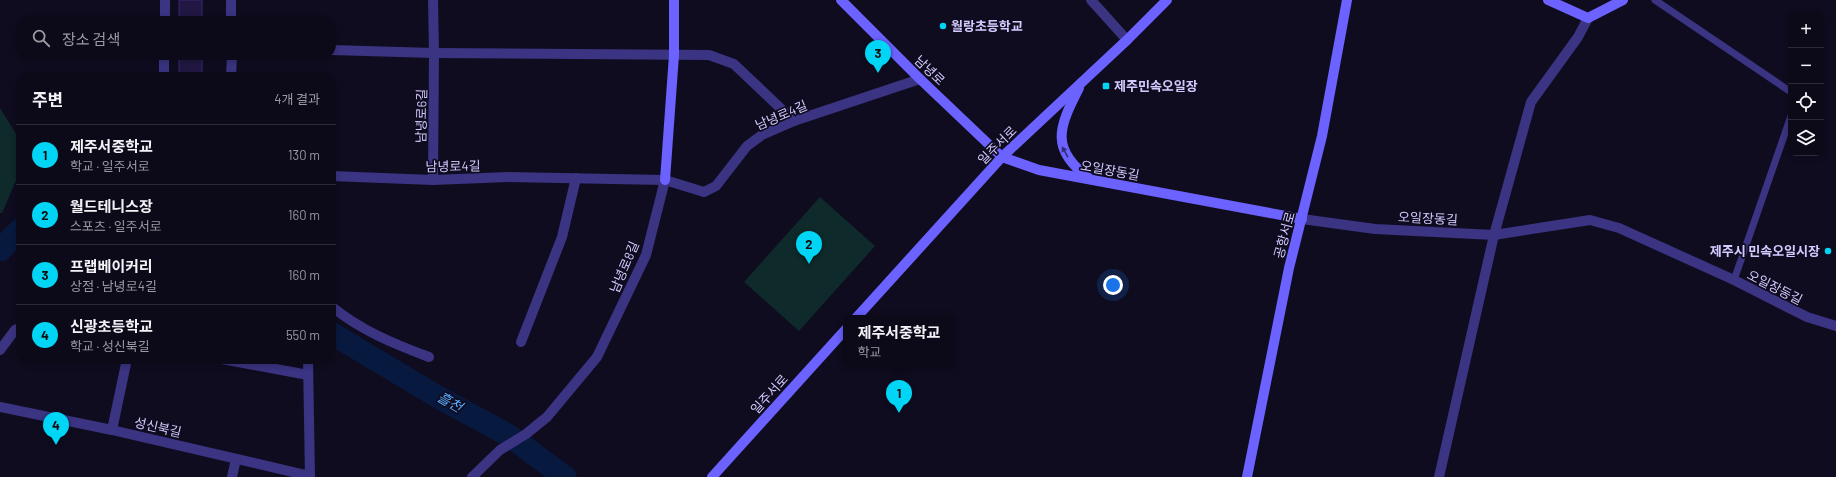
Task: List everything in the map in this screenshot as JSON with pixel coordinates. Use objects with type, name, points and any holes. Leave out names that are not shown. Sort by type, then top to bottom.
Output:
[{"type":"street","points":[[165,0],[165,16]]},
{"type":"street","points":[[231,0],[231,16]]},
{"type":"street","name":"남녕로6길","points":[[433,0],[433,180]]},
{"type":"street","name":"남녕로8길","points":[[472,477],[500,450],[526,434],[547,417],[597,357],[646,256],[665,180],[674,55],[674,0]]},
{"type":"street","name":"남녕로","points":[[841,0],[920,79],[1002,156]]},
{"type":"street","points":[[1091,0],[1127,40]]},
{"type":"street","name":"일주서로","points":[[859,315],[1002,156],[1127,40],[1167,0]]},
{"type":"street","name":"공항서로","points":[[1248,477],[1288,276],[1322,136],[1347,0]]},
{"type":"street","points":[[1548,0],[1588,18]]},
{"type":"street","points":[[1439,477],[1494,235],[1532,102],[1578,37],[1588,18],[1623,0]]},
{"type":"street","points":[[336,50],[434,53],[708,55],[734,64],[794,122]]},
{"type":"street","points":[[164,60],[164,72]]},
{"type":"street","points":[[231,72],[232,60]]},
{"type":"street","name":"남녕로4길","points":[[336,176],[433,180],[508,177],[665,180],[704,192],[716,186],[747,146],[762,135],[794,122],[920,79]]},
{"type":"street","points":[[1082,82],[1066,117],[1060,140],[1062,148],[1073,165],[1092,180]]},
{"type":"street","name":"오일장동길","points":[[1002,156],[1039,170],[1302,219],[1375,229],[1494,235],[1590,220],[1620,228],[1734,280],[1807,317],[1836,326]]},
{"type":"street","points":[[521,342],[562,237],[576,178]]},
{"type":"street","points":[[336,310],[386,341],[429,357]]},
{"type":"street","points":[[0,350],[16,330]]},
{"type":"street","name":"일주서로","points":[[712,477],[843,332]]},
{"type":"street","points":[[112,430],[126,364]]},
{"type":"street","points":[[249,364],[308,375]]},
{"type":"street","name":"성신북길","points":[[0,408],[112,430],[310,476],[308,364]]},
{"type":"street","points":[[232,477],[236,459]]},
{"type":"lane","points":[[1655,0],[1788,90]]},
{"type":"lane","points":[[1734,280],[1790,120]]},
{"type":"green space","points":[[0,108],[16,134],[16,181],[2,213],[0,213]]},
{"type":"green space","points":[[820,197],[875,246],[799,331],[744,282]]},
{"type":"building","points":[[179,0],[202,0],[202,16],[179,16]]},
{"type":"building","points":[[179,60],[202,60],[202,72],[179,72]]},
{"type":"waterway","name":"흘천","points":[[0,250],[16,234]]},
{"type":"waterway","name":"흘천","points":[[336,336],[438,397],[508,435],[565,477]]},
{"type":"place","name":"월랑초등학교","points":[[943,26]]},
{"type":"place","name":"프랩베이커리","points":[[878,73]]},
{"type":"place","name":"제주민속오일장","points":[[1106,86]]},
{"type":"place","name":"제주시 민속오일시장","points":[[1828,251]]},
{"type":"place","name":"월드테니스장","points":[[809,264]]},
{"type":"place","name":"제주서중학교","points":[[899,413]]},
{"type":"place","name":"신광초등학교","points":[[56,445]]}]
